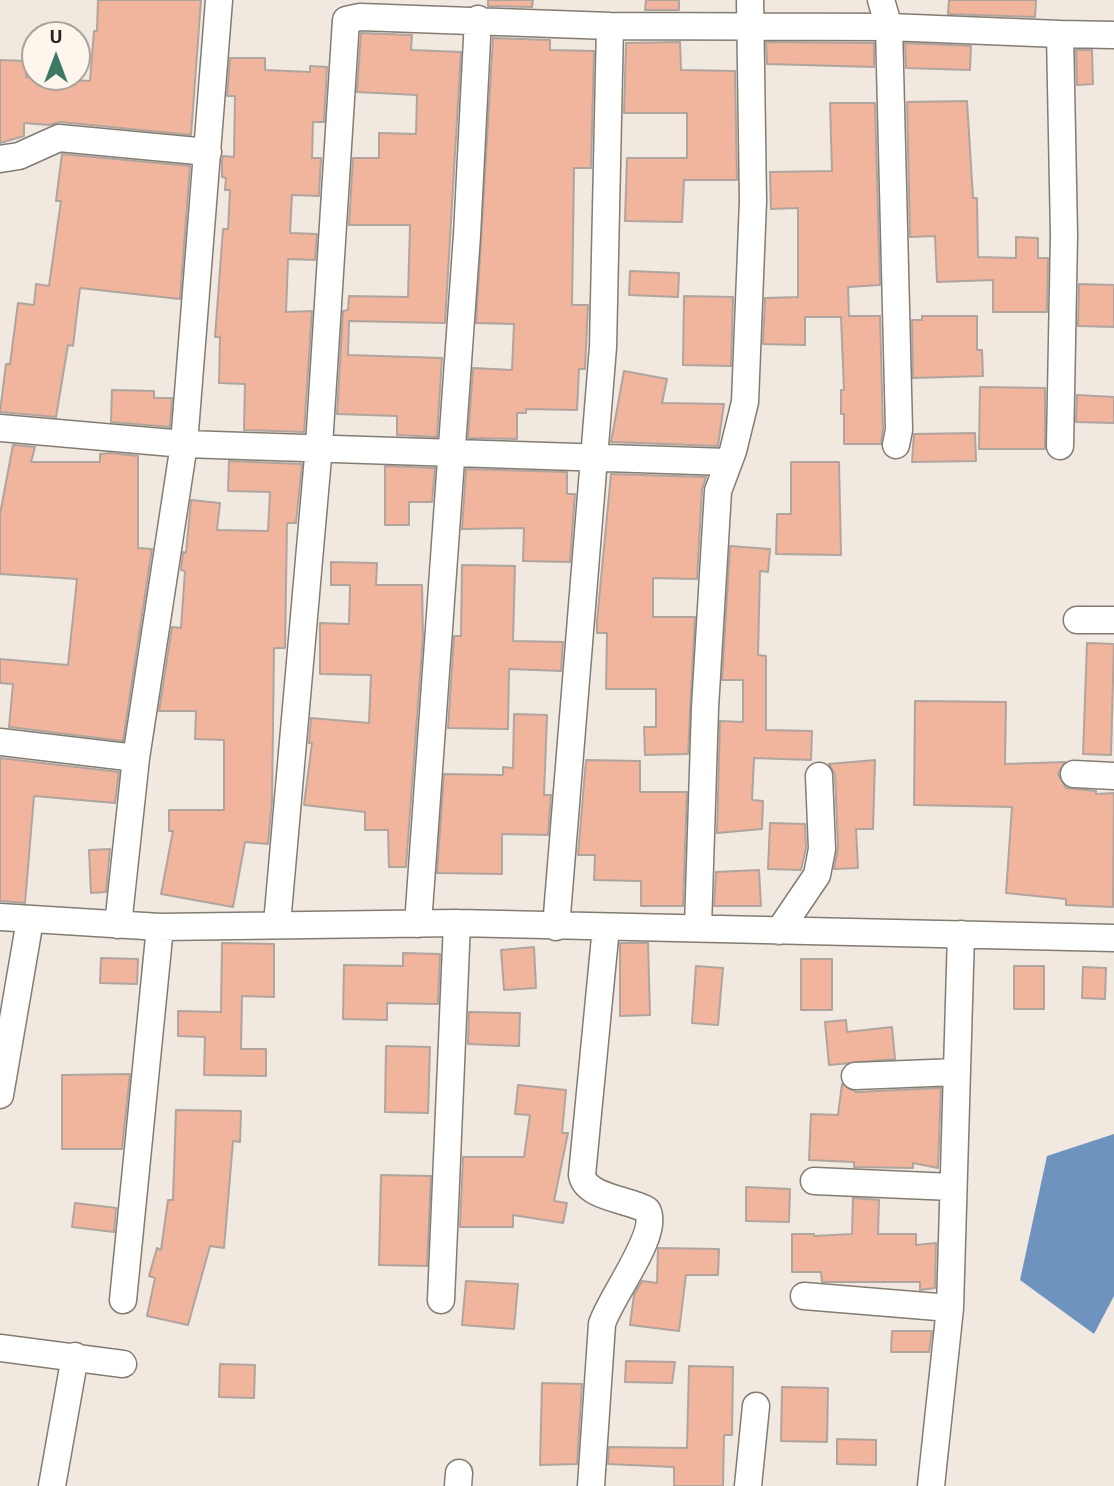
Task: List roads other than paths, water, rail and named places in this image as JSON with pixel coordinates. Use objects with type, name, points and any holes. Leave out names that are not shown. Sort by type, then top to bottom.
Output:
[{"type":"street","points":[[118,925],[136,758],[184,443],[219,0]]},
{"type":"street","points":[[698,927],[705,694],[718,491],[733,451],[745,402],[753,201],[750,0]]},
{"type":"street","points":[[881,0],[889,27],[899,430],[896,445]]},
{"type":"street","points":[[278,924],[319,446],[344,22],[360,17],[478,19],[610,26],[889,27],[1114,35]]},
{"type":"street","points":[[418,924],[467,235],[478,19]]},
{"type":"street","points":[[556,927],[603,347],[610,26]]},
{"type":"street","points":[[1060,34],[1064,235],[1060,446]]},
{"type":"street","points":[[0,159],[19,156],[59,138],[208,152]]},
{"type":"street","points":[[0,428],[184,443],[727,462]]},
{"type":"street","points":[[1077,620],[1114,620]]},
{"type":"street","points":[[0,743],[136,758]]},
{"type":"street","points":[[1074,774],[1114,776]]},
{"type":"street","points":[[779,931],[817,875],[822,849],[819,776]]},
{"type":"street","points":[[0,917],[160,927],[457,923],[1114,937]]},
{"type":"street","points":[[0,1095],[30,920]]},
{"type":"street","points":[[441,1300],[457,923]]},
{"type":"street","points":[[123,1300],[160,927]]},
{"type":"street","points":[[591,1486],[602,1324],[606,1309],[647,1237],[650,1221],[649,1214],[641,1207],[593,1190],[582,1180],[606,927]]},
{"type":"street","points":[[931,1486],[950,1308],[961,934]]},
{"type":"street","points":[[855,1076],[957,1072]]},
{"type":"street","points":[[814,1181],[952,1187]]},
{"type":"street","points":[[804,1296],[950,1308]]},
{"type":"street","points":[[0,1348],[123,1364]]},
{"type":"street","points":[[52,1486],[75,1356]]},
{"type":"street","points":[[748,1486],[756,1406]]},
{"type":"water","points":[[1114,1134],[1114,1296],[1094,1334],[1020,1280],[1047,1156]]}]
